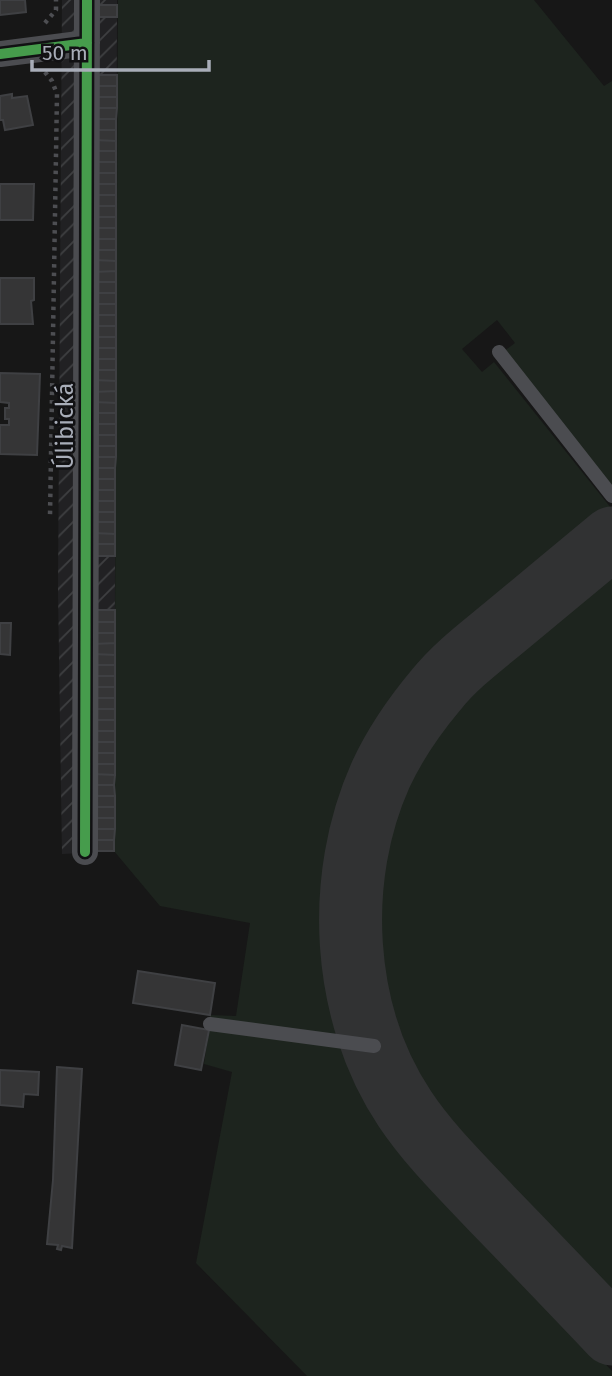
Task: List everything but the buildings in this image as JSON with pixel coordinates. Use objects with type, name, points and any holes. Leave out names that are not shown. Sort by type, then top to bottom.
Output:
[{"type":"street","name":"Úlibická","points":[[85,852],[87,0]]},
{"type":"street","points":[[0,54],[87,43]]},
{"type":"lane","points":[[499,352],[612,496]]},
{"type":"lane","points":[[210,1024],[374,1046]]},
{"type":"path","points":[[56,0],[56,10]]},
{"type":"path","points":[[36,69],[44,72],[52,81],[57,94],[50,516]]},
{"type":"shaded area","points":[[62,0],[117,0],[114,851],[62,854],[58,589]]},
{"type":"shaded area","points":[[118,0],[534,0],[604,86],[612,81],[612,485],[500,354],[515,343],[497,320],[462,349],[482,372],[494,362],[611,508],[446,646],[427,665],[389,714],[365,756],[347,800],[335,845],[328,892],[328,940],[333,987],[344,1035],[330,1036],[210,1019],[210,1015],[236,1016],[250,923],[160,906],[114,851]]},
{"type":"shaded area","points":[[612,571],[612,1293],[443,1114],[418,1072],[400,1028],[387,984],[381,940],[381,895],[388,850],[401,804],[422,759],[458,702],[478,681]]},
{"type":"shaded area","points":[[209,1030],[337,1046],[349,1050],[396,1138],[433,1183],[612,1371],[612,1376],[307,1376],[196,1263],[232,1072],[204,1064]]},
{"type":"taxiway","points":[[612,538],[461,664],[413,720],[381,774],[366,814],[356,857],[351,900],[351,944],[357,988],[368,1031],[384,1071],[405,1109],[446,1160],[612,1334]]},
{"type":"cycle path","points":[[85,852],[87,0]]},
{"type":"cycle path","points":[[0,54],[87,43]]}]
